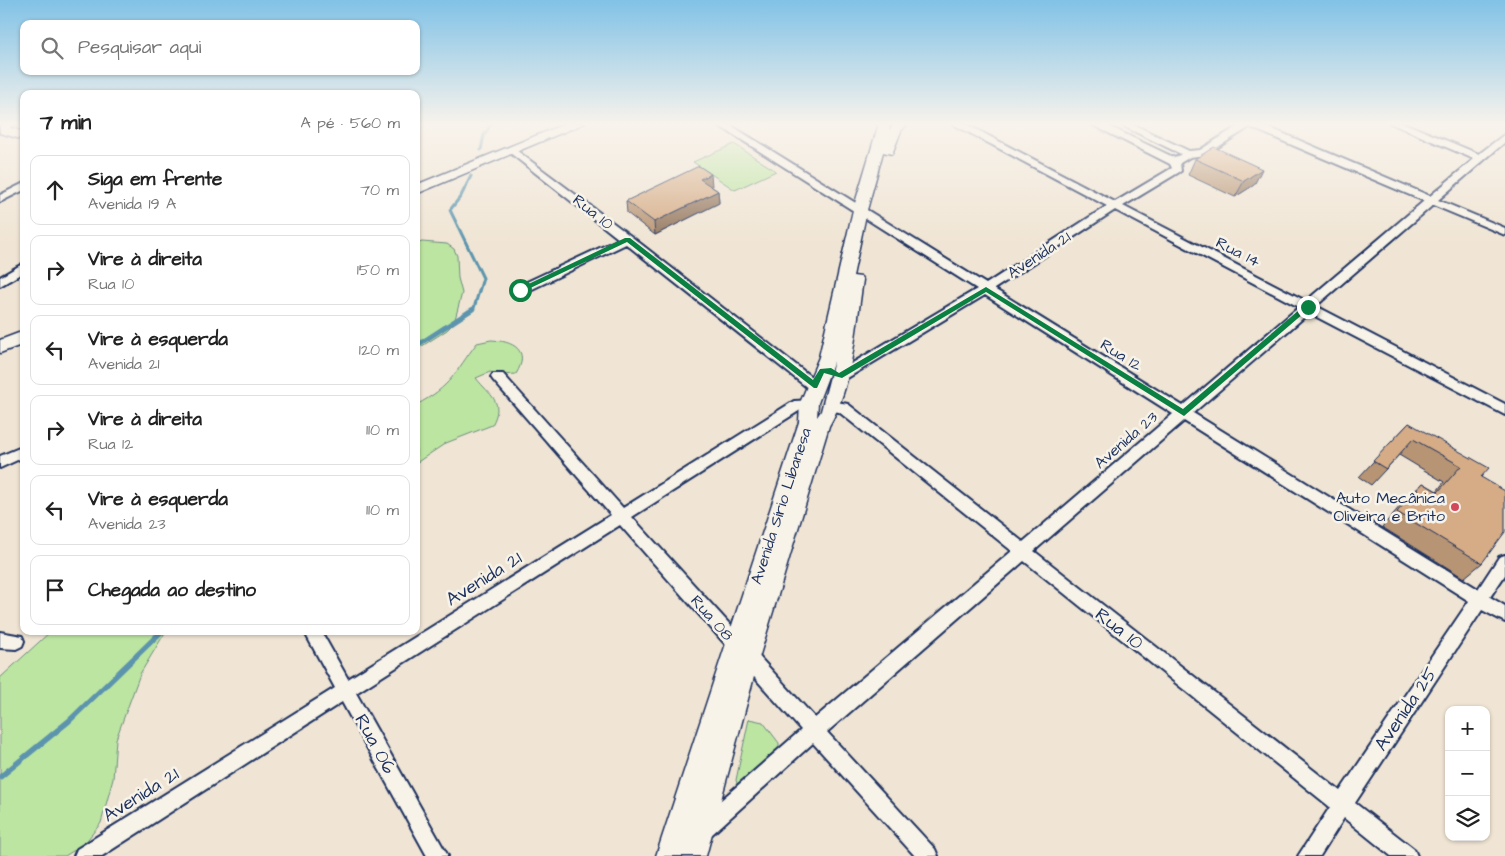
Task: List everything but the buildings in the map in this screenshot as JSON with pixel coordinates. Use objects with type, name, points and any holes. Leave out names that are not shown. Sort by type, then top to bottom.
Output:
[{"type":"main road","points":[[420,181],[470,163]]},
{"type":"main road","points":[[420,188],[477,163]]},
{"type":"main road","points":[[0,347],[20,339]]},
{"type":"main road","points":[[0,357],[20,349]]},
{"type":"street","name":"Rua 10","points":[[527,163],[628,239],[814,387]]},
{"type":"street","name":"Rua 12","points":[[784,163],[1505,615]]},
{"type":"street","name":"Avenida Sírio Libanesa","points":[[693,856],[701,831],[742,651],[808,422],[814,387],[827,357],[865,213],[876,163]]},
{"type":"street","name":"Avenida Sírio Libanesa","points":[[669,856],[821,425],[831,406],[839,376],[865,213],[884,163]]},
{"type":"street","name":"Rua 14","points":[[1031,163],[1505,410]]},
{"type":"street","name":"Avenida 21","points":[[839,376],[986,289],[1177,169],[1175,163]]},
{"type":"street","points":[[1344,163],[1505,232]]},
{"type":"street","name":"Avenida 23","points":[[701,831],[814,730],[1475,163]]},
{"type":"street","points":[[0,199],[20,188]]},
{"type":"street","points":[[520,290],[628,239]]},
{"type":"street","points":[[0,282],[20,270]]},
{"type":"street","points":[[831,406],[819,410],[814,387],[831,370],[839,376]]},
{"type":"street","name":"Rua 08","points":[[498,377],[928,856]]},
{"type":"street","name":"Avenida 21","points":[[84,856],[800,404],[814,387]]},
{"type":"street","name":"Rua 10","points":[[831,406],[843,408],[1407,856]]},
{"type":"street","points":[[0,462],[20,453]]},
{"type":"street","name":"Avenida 25","points":[[1308,856],[1505,562]]},
{"type":"street","name":"Rua 06","points":[[314,635],[438,856]]},
{"type":"green space","points":[[694,163],[763,163],[776,171],[735,190]]},
{"type":"green space","points":[[420,243],[447,244],[454,249],[457,256],[458,278],[462,293],[454,323],[447,330],[420,347]]},
{"type":"green space","points":[[491,340],[506,342],[517,348],[522,359],[516,374],[503,375],[490,372],[476,378],[494,399],[497,410],[496,417],[492,425],[446,443],[420,460],[420,403],[445,385],[477,343]]},
{"type":"green space","points":[[47,635],[164,635],[140,674],[116,739],[113,779],[101,823],[84,844],[65,856],[0,856],[0,678]]},
{"type":"green space","points":[[749,719],[763,722],[779,743],[779,750],[737,784],[736,780]]},
{"type":"waterway","points":[[471,176],[461,196],[450,210],[483,278],[474,308],[471,310]]},
{"type":"waterway","points":[[420,343],[473,309]]},
{"type":"waterway","points":[[0,777],[69,721],[158,635]]},
{"type":"place","name":"Auto Mecânica Oliveira e Brito","points":[[1455,507]]},
{"type":"route","points":[[520,290],[628,239],[814,386],[819,373],[831,370],[839,376],[986,289],[1184,413],[1308,307]]}]
